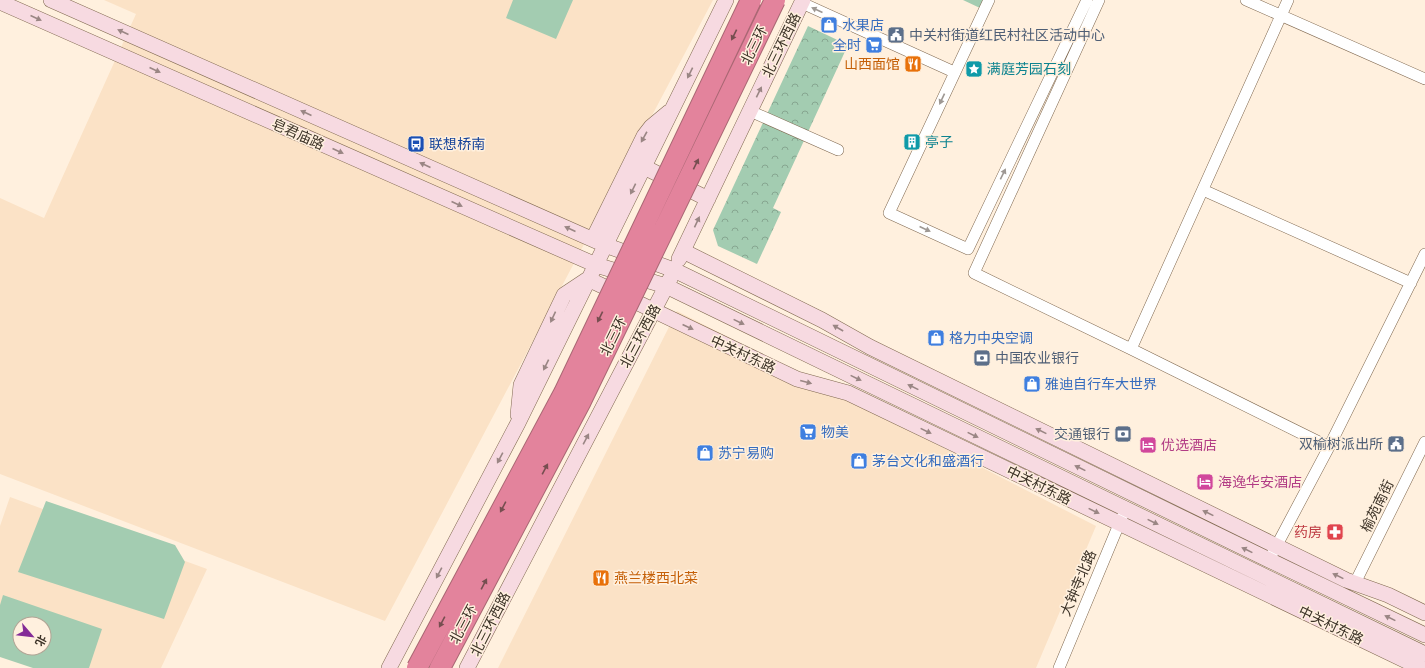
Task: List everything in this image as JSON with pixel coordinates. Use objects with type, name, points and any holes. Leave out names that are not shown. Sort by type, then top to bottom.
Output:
[{"type":"highway","name":"北三环","points":[[417,668],[564,393],[751,0]]},
{"type":"highway","name":"北三环","points":[[440,668],[582,400],[775,0]]},
{"type":"street","name":"皂君庙路","points":[[50,0],[599,242],[674,270]]},
{"type":"street","points":[[599,242],[644,167],[726,0]]},
{"type":"street","points":[[989,0],[889,213],[968,249],[1087,0]]},
{"type":"street","points":[[1099,0],[974,273],[1328,447]]},
{"type":"street","points":[[1246,0],[1425,78]]},
{"type":"street","points":[[1131,349],[1288,0]]},
{"type":"street","points":[[802,1],[954,72]]},
{"type":"street","name":"北三环西路","points":[[466,668],[666,286],[802,1]]},
{"type":"street","name":"皂君庙路","points":[[0,2],[596,265],[631,276]]},
{"type":"street","points":[[389,668],[518,423],[521,386],[564,295],[588,280],[596,265],[599,242],[644,136],[650,127],[672,110]]},
{"type":"street","points":[[750,110],[838,150]]},
{"type":"street","points":[[644,167],[708,198]]},
{"type":"street","points":[[622,296],[677,183]]},
{"type":"street","points":[[1203,190],[1411,283]]},
{"type":"street","points":[[683,251],[822,320],[870,347],[1346,580],[1388,595],[1425,613]]},
{"type":"street","points":[[1269,560],[1328,447],[1425,254]]},
{"type":"street","points":[[674,270],[1425,635]]},
{"type":"street","name":"中关村东路","points":[[631,276],[666,286],[1425,654]]},
{"type":"street","name":"中关村东路","points":[[588,280],[797,379],[848,393],[1421,668]]},
{"type":"street","name":"榆苑南街","points":[[1355,583],[1425,442]]},
{"type":"street","name":"大钟寺北路","points":[[1059,668],[1125,509]]},
{"type":"shaded area","points":[[104,0],[713,0],[385,621],[0,474],[0,198],[44,218],[136,14]]},
{"type":"shaded area","points":[[677,311],[1096,526],[1036,668],[498,668]]},
{"type":"shaded area","points":[[10,497],[207,569],[161,668],[41,668],[0,654],[0,526]]},
{"type":"green space","points":[[513,0],[573,0],[556,39],[506,18]]},
{"type":"green space","points":[[963,0],[984,0],[980,8]]},
{"type":"green space","points":[[808,26],[848,45],[773,208],[781,212],[757,264],[718,246],[713,230]]},
{"type":"green space","points":[[46,501],[175,545],[185,562],[164,619],[18,572]]},
{"type":"green space","points":[[3,595],[102,629],[89,668],[33,668],[0,657],[0,605]]},
{"type":"place","name":"水果店","points":[[829,25]]},
{"type":"place","name":"中关村街道红民村社区活动中心","points":[[896,35]]},
{"type":"place","name":"全时","points":[[874,45]]},
{"type":"place","name":"山西面馆","points":[[913,64]]},
{"type":"place","name":"满庭芳园石刻","points":[[974,69]]},
{"type":"place","name":"亭子","points":[[912,142]]},
{"type":"place","name":"联想桥南","points":[[416,144]]},
{"type":"place","name":"格力中央空调","points":[[936,338]]},
{"type":"place","name":"中国农业银行","points":[[982,358]]},
{"type":"place","name":"雅迪自行车大世界","points":[[1032,384]]},
{"type":"place","name":"物美","points":[[808,432]]},
{"type":"place","name":"交通银行","points":[[1123,434]]},
{"type":"place","name":"双榆树派出所","points":[[1396,444]]},
{"type":"place","name":"优选酒店","points":[[1148,445]]},
{"type":"place","name":"苏宁易购","points":[[705,453]]},
{"type":"place","name":"茅台文化和盛酒行","points":[[859,461]]},
{"type":"place","name":"海逸华安酒店","points":[[1205,482]]},
{"type":"place","name":"药房","points":[[1335,532]]},
{"type":"place","name":"燕兰楼西北菜","points":[[601,578]]}]
